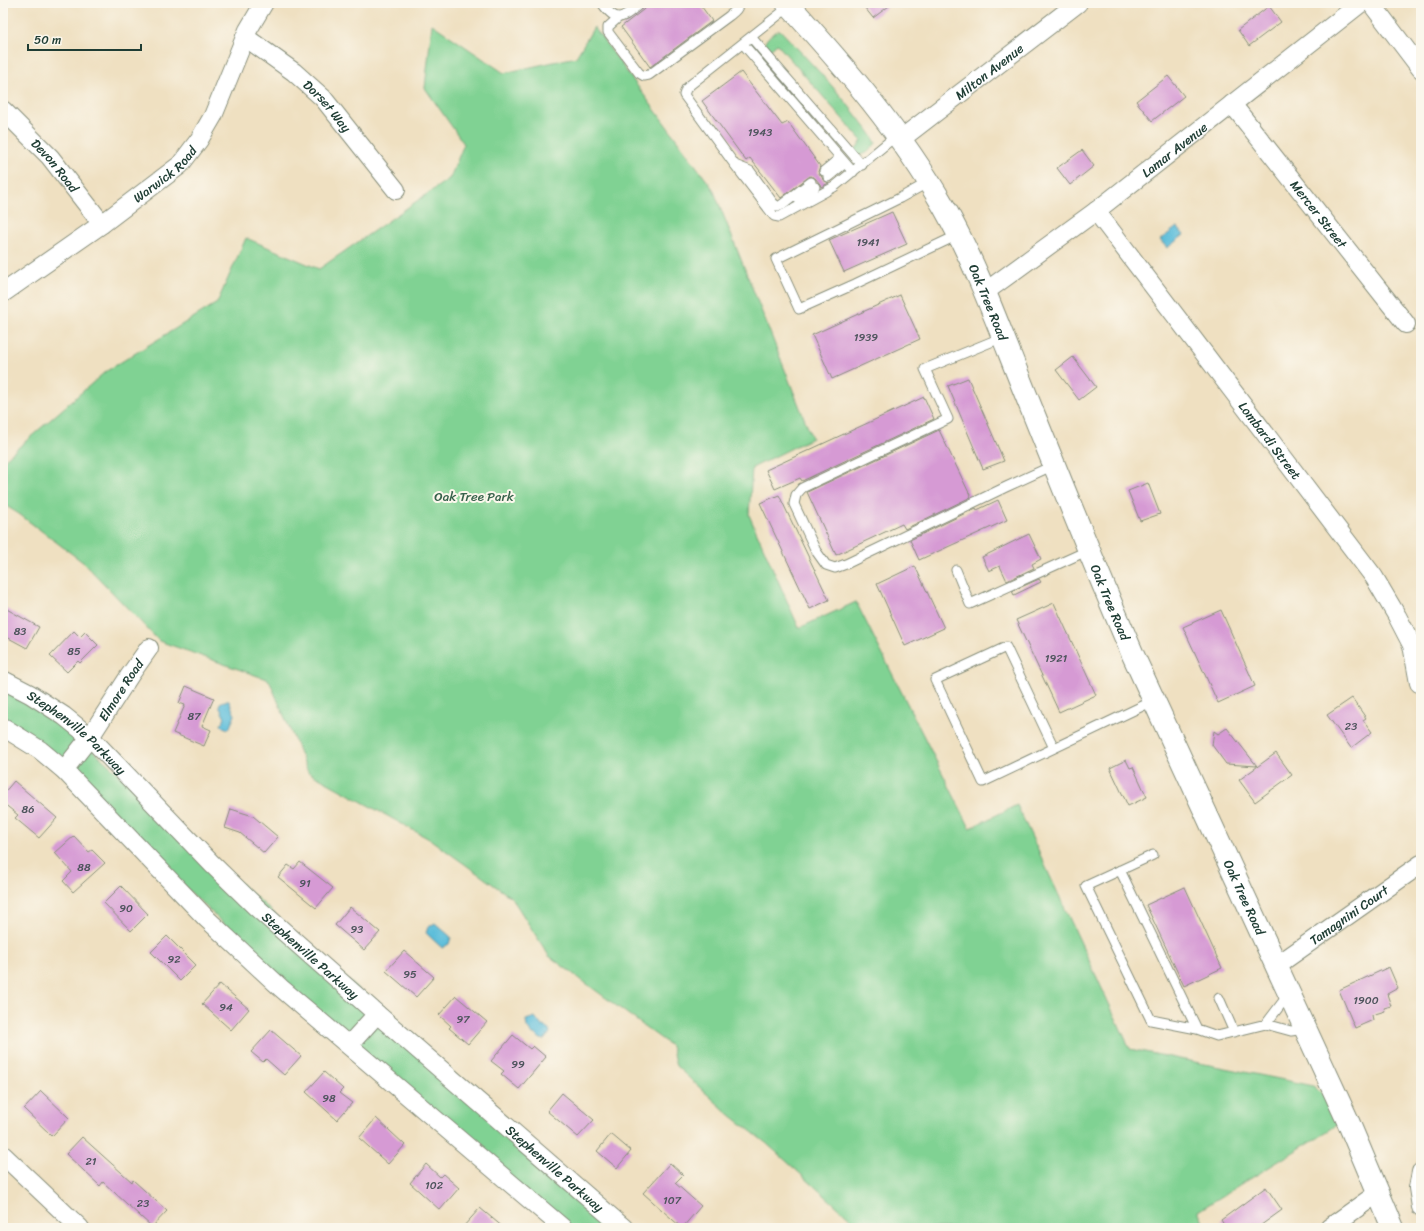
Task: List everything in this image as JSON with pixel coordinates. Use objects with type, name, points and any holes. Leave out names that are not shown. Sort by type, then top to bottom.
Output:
[{"type":"main road","name":"Oak Tree Road","points":[[790,4],[862,89],[899,137],[929,182],[958,235],[985,292],[1054,465],[1127,641],[1347,1119],[1393,1228]]},
{"type":"street","name":"Warwick Road","points":[[3,293],[102,224],[180,165],[199,140],[213,116],[248,30],[264,3]]},
{"type":"street","name":"Milton Avenue","points":[[899,137],[1078,3]]},
{"type":"street","name":"Lamar Avenue","points":[[985,292],[1096,211],[1361,3]]},
{"type":"street","points":[[1371,3],[1421,69]]},
{"type":"street","name":"Dorset Way","points":[[245,37],[294,72],[323,98],[396,190]]},
{"type":"street","name":"Mercer Street","points":[[1232,104],[1406,324]]},
{"type":"street","name":"Devon Road","points":[[3,110],[50,157],[102,224]]},
{"type":"street","name":"Lombardi Street","points":[[1096,211],[1374,577],[1412,645],[1419,683]]},
{"type":"street","name":"Elmore Road","points":[[64,770],[90,737],[149,648]]},
{"type":"street","name":"Stephenville Parkway","points":[[3,680],[30,694],[64,716],[90,737],[212,864],[256,907],[624,1228]]},
{"type":"street","points":[[3,727],[40,750],[64,770],[208,919],[281,988],[563,1228]]},
{"type":"street","name":"Tamagnini Court","points":[[1276,966],[1421,864]]},
{"type":"street","points":[[349,1045],[377,1014]]},
{"type":"street","points":[[3,1155],[80,1228]]},
{"type":"street","points":[[1421,1172],[1418,1188],[1421,1207]]},
{"type":"street","points":[[1329,1228],[1378,1193]]},
{"type":"lane","points":[[602,3],[610,14],[614,17],[619,17]]},
{"type":"lane","points":[[641,3],[627,14],[619,17],[608,27],[608,32],[639,73],[644,76],[649,75],[729,16],[737,9],[738,3]]},
{"type":"lane","points":[[790,4],[743,44],[690,85],[684,94],[769,210],[774,216],[779,218],[834,187],[899,137]]},
{"type":"lane","points":[[751,37],[862,165]]},
{"type":"lane","points":[[743,44],[853,172]]},
{"type":"lane","points":[[826,174],[843,160]]},
{"type":"lane","points":[[735,165],[750,172],[776,206],[780,206],[813,185]]},
{"type":"lane","points":[[929,182],[900,198],[776,259],[799,308],[862,281],[958,235]]},
{"type":"lane","points":[[1003,337],[925,370],[948,419],[802,488],[796,495],[794,504],[816,551],[826,565],[834,568],[846,564],[1054,465]]},
{"type":"lane","points":[[956,570],[970,604],[1089,550]]},
{"type":"lane","points":[[1054,748],[1006,648],[935,680],[983,782],[1154,701]]},
{"type":"lane","points":[[1153,855],[1086,886],[1151,1020],[1197,1029],[1216,1036],[1266,1024],[1291,1031],[1305,1029]]},
{"type":"lane","points":[[1120,870],[1197,1029]]},
{"type":"lane","points":[[1266,1024],[1289,994]]},
{"type":"lane","points":[[1218,998],[1234,1032]]},
{"type":"green space","name":"Oak Tree Park","points":[[432,24],[504,73],[576,57],[594,27],[713,189],[812,438],[752,468],[749,515],[799,628],[856,602],[970,828],[1017,805],[1130,1049],[1314,1086],[1347,1119],[1198,1211],[1207,1228],[861,1228],[766,1143],[730,1115],[676,1066],[671,1046],[549,956],[512,898],[431,840],[308,772],[269,680],[159,641],[84,563],[19,514],[3,504],[3,461],[105,372],[217,303],[246,238],[319,269],[450,178],[464,144],[425,88]]},
{"type":"green space","points":[[780,30],[838,93],[869,132],[876,143],[868,152],[858,156],[854,151],[862,141],[777,44],[767,51],[764,48],[765,42],[769,37]]},
{"type":"green space","points":[[3,680],[30,694],[624,1228],[563,1228],[349,1045],[64,770],[3,727]]},
{"type":"water","points":[[1177,227],[1184,235],[1167,248],[1160,240]]},
{"type":"water","points":[[229,701],[235,715],[229,729],[221,725],[225,718],[219,706],[220,703]]},
{"type":"water","points":[[435,923],[451,937],[449,944],[442,948],[426,933],[428,927]]},
{"type":"water","points":[[535,1017],[541,1025],[549,1029],[550,1033],[544,1040],[531,1033],[527,1027],[526,1020]]},
{"type":"building","points":[[652,3],[699,3],[712,21],[650,67],[621,27]]},
{"type":"building","points":[[861,3],[893,3],[873,18]]},
{"type":"building","points":[[1269,6],[1281,22],[1249,46],[1238,30]]},
{"type":"building","points":[[741,72],[782,125],[788,122],[820,166],[818,172],[823,180],[829,183],[821,187],[815,178],[810,176],[781,198],[750,158],[746,161],[702,101]]},
{"type":"building","points":[[1168,76],[1184,96],[1152,121],[1136,101]]},
{"type":"building","points":[[1082,150],[1094,166],[1070,185],[1057,168]]},
{"type":"building","points":[[892,212],[907,244],[844,272],[829,240]]},
{"type":"building","points":[[900,295],[920,339],[832,379],[812,335]]},
{"type":"building","points":[[1073,357],[1096,387],[1079,400],[1056,370]]},
{"type":"building","points":[[968,378],[1004,461],[983,469],[948,386]]},
{"type":"building","points":[[924,397],[934,419],[802,481],[800,478],[775,489],[766,470]]},
{"type":"building","points":[[939,430],[971,497],[905,529],[902,524],[836,555],[807,492]]},
{"type":"building","points":[[1148,483],[1160,514],[1140,521],[1128,491]]},
{"type":"building","points":[[779,495],[829,600],[810,609],[760,503]]},
{"type":"building","points":[[998,500],[1007,520],[919,560],[910,540],[976,508],[977,510]]},
{"type":"building","points":[[1029,534],[1041,559],[1032,564],[1034,568],[1007,581],[1000,566],[989,571],[982,557]]},
{"type":"building","points":[[915,566],[944,628],[905,646],[877,584]]},
{"type":"building","points":[[1039,579],[1041,582],[1014,595],[1012,591]]},
{"type":"building","points":[[1054,603],[1096,695],[1059,712],[1016,620]]},
{"type":"building","points":[[3,607],[39,627],[27,648],[3,635]]},
{"type":"building","points":[[1221,610],[1255,686],[1218,703],[1183,627]]},
{"type":"building","points":[[74,631],[80,637],[85,632],[98,645],[80,663],[78,661],[67,672],[50,656]]},
{"type":"building","points":[[186,686],[214,698],[202,726],[211,730],[204,746],[173,733],[185,705],[179,703]]},
{"type":"building","points":[[1352,698],[1366,718],[1363,720],[1372,732],[1351,748],[1327,715]]},
{"type":"building","points":[[1227,728],[1257,766],[1226,764],[1212,745],[1214,731],[1218,734]]},
{"type":"building","points":[[1276,753],[1292,775],[1255,802],[1239,780]]},
{"type":"building","points":[[1126,760],[1130,768],[1133,767],[1147,797],[1128,806],[1110,768]]},
{"type":"building","points":[[14,781],[57,818],[39,838],[15,818],[18,815],[3,803],[3,794]]},
{"type":"building","points":[[231,809],[253,816],[278,837],[264,853],[240,833],[225,828]]},
{"type":"building","points":[[74,836],[89,852],[92,850],[105,863],[73,892],[63,881],[72,872],[55,853]]},
{"type":"building","points":[[300,862],[333,888],[316,908],[278,877],[288,865],[294,869]]},
{"type":"building","points":[[121,886],[148,914],[131,931],[104,903]]},
{"type":"building","points":[[1185,887],[1222,968],[1184,986],[1146,905]]},
{"type":"building","points":[[350,907],[380,932],[364,950],[335,925]]},
{"type":"building","points":[[167,936],[196,965],[180,981],[151,952]]},
{"type":"building","points":[[404,951],[434,977],[416,997],[386,971]]},
{"type":"building","points":[[1389,967],[1398,988],[1387,994],[1391,1006],[1384,1008],[1385,1011],[1372,1015],[1373,1020],[1355,1028],[1339,990]]},
{"type":"building","points":[[220,984],[249,1009],[231,1030],[202,1004]]},
{"type":"building","points":[[456,996],[487,1022],[468,1044],[449,1028],[451,1026],[439,1015]]},
{"type":"building","points":[[271,1030],[301,1056],[284,1075],[266,1059],[263,1062],[251,1052]]},
{"type":"building","points":[[513,1035],[530,1049],[533,1046],[546,1057],[519,1089],[501,1074],[504,1071],[491,1061]]},
{"type":"building","points":[[324,1072],[343,1089],[339,1093],[352,1103],[337,1120],[306,1092]]},
{"type":"building","points":[[41,1091],[69,1118],[52,1136],[24,1109]]},
{"type":"building","points":[[562,1093],[594,1120],[578,1137],[547,1111]]},
{"type":"building","points":[[376,1118],[405,1145],[388,1164],[359,1138]]},
{"type":"building","points":[[611,1134],[631,1151],[617,1168],[597,1151]]},
{"type":"building","points":[[82,1137],[167,1211],[152,1227],[103,1182],[100,1186],[66,1154]]},
{"type":"building","points":[[670,1163],[683,1175],[675,1183],[701,1206],[682,1228],[643,1193]]},
{"type":"building","points":[[426,1164],[440,1177],[443,1174],[459,1188],[440,1210],[410,1183]]},
{"type":"building","points":[[1266,1187],[1282,1210],[1257,1228],[1226,1228],[1221,1220]]},
{"type":"building","points":[[480,1208],[504,1228],[462,1228]]}]
